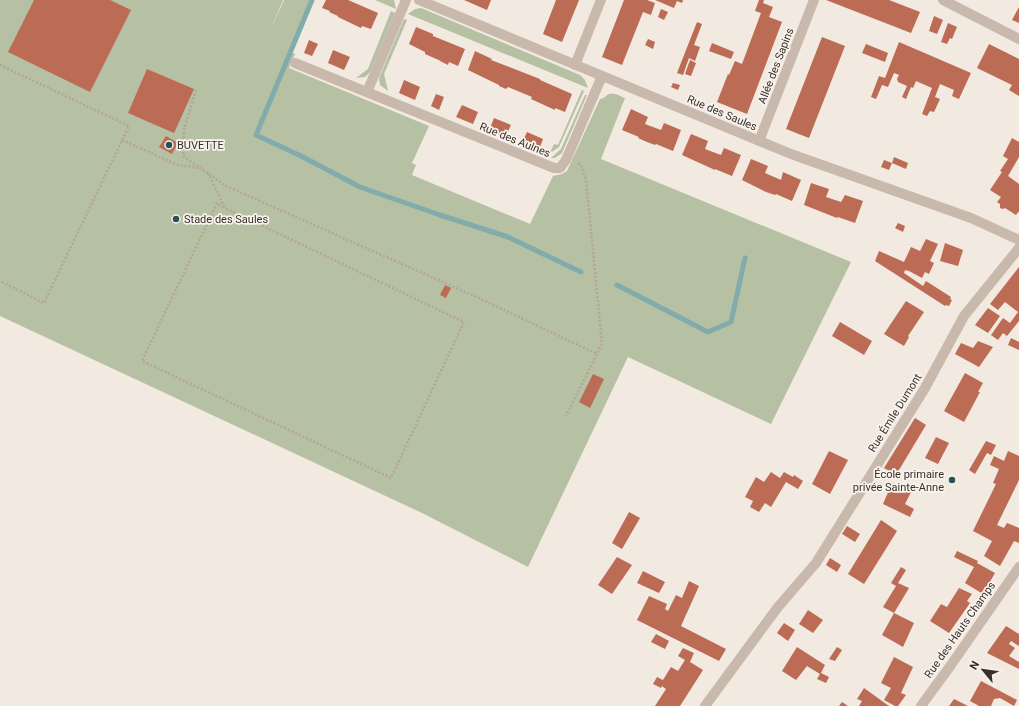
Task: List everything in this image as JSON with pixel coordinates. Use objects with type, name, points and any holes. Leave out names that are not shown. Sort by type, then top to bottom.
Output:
[{"type":"street","points":[[367,92],[406,0]]},
{"type":"street","name":"Rue des Saules","points":[[419,0],[759,142],[971,218],[1019,240]]},
{"type":"street","points":[[575,65],[601,0]]},
{"type":"street","name":"Allée des Sapins","points":[[759,142],[814,0]]},
{"type":"street","points":[[943,0],[1019,40]]},
{"type":"street","name":"Rue des Aulnes","points":[[295,63],[554,168],[560,168],[564,163],[602,76]]},
{"type":"street","name":"Rue Émile Dumont","points":[[705,706],[778,607],[816,563],[925,388],[964,316],[1019,248]]},
{"type":"street","name":"Rue des Hauts Champs","points":[[921,706],[1019,567]]},
{"type":"path","points":[[0,65],[129,126],[44,303],[0,282]]},
{"type":"path","points":[[196,90],[184,129],[183,156],[226,186],[481,299],[597,354]]},
{"type":"path","points":[[122,140],[178,165],[200,168]]},
{"type":"path","points":[[566,416],[602,344],[586,180],[581,165],[567,156]]},
{"type":"path","points":[[208,174],[225,208],[464,322],[391,478],[142,361],[216,202],[225,208]]},
{"type":"green space","name":"Stade des Saules","points":[[0,0],[283,0],[270,31],[284,0],[311,0],[289,51],[295,54],[289,68],[429,126],[412,163],[416,165],[412,175],[530,224],[553,176],[567,171],[600,99],[609,94],[615,94],[625,98],[601,159],[851,262],[771,424],[628,357],[528,567],[422,513],[0,316]]},
{"type":"green space","points":[[375,0],[394,0],[396,9]]},
{"type":"green space","points":[[421,8],[580,75],[585,80],[588,88],[408,14],[415,9]]},
{"type":"green space","points":[[391,11],[395,13],[370,72],[365,77],[356,78],[368,69]]},
{"type":"green space","points":[[404,19],[407,20],[384,74],[388,91],[380,85],[379,78]]},
{"type":"green space","points":[[582,90],[584,91],[559,147],[550,153],[554,144],[558,145]]},
{"type":"green space","points":[[585,95],[587,95],[562,153],[555,158],[551,158],[561,149]]},
{"type":"building","points":[[34,0],[110,0],[131,10],[90,92],[8,52]]},
{"type":"building","points":[[326,0],[348,0],[378,13],[371,29],[362,26],[361,28],[322,8]]},
{"type":"building","points":[[464,0],[491,0],[487,10]]},
{"type":"building","points":[[556,0],[579,0],[562,42],[543,34]]},
{"type":"building","points":[[624,0],[647,0],[655,3],[651,15],[643,12],[622,65],[602,57]]},
{"type":"building","points":[[655,0],[683,0],[682,3],[677,1],[674,8]]},
{"type":"building","points":[[759,0],[764,0],[763,3],[773,7],[769,17],[782,22],[747,114],[717,102],[735,61],[742,64],[761,13],[755,11]]},
{"type":"building","points":[[826,0],[889,0],[920,12],[911,33]]},
{"type":"building","points":[[1019,7],[1019,23],[1012,20]]},
{"type":"building","points":[[661,9],[668,12],[664,20],[658,17]]},
{"type":"building","points":[[934,16],[943,20],[937,34],[929,31]]},
{"type":"building","points":[[697,22],[702,24],[694,45],[700,47],[695,61],[689,58],[683,75],[677,73]]},
{"type":"building","points":[[948,23],[957,27],[952,39],[950,38],[947,44],[941,42]]},
{"type":"building","points":[[416,27],[433,34],[433,36],[465,49],[458,66],[449,62],[448,65],[425,54],[425,52],[409,44]]},
{"type":"building","points":[[822,37],[845,46],[809,138],[786,129]]},
{"type":"building","points":[[648,39],[655,42],[653,49],[645,45]]},
{"type":"building","points":[[309,40],[318,44],[312,56],[304,53]]},
{"type":"building","points":[[899,42],[971,73],[959,99],[952,96],[954,90],[940,84],[935,97],[940,99],[934,112],[930,111],[927,116],[922,114],[932,88],[916,81],[913,88],[911,87],[906,99],[902,97],[907,86],[898,82],[897,79],[899,75],[894,73],[888,87],[882,85],[876,99],[871,97],[879,76],[885,78]]},
{"type":"building","points":[[712,43],[734,52],[731,59],[709,51]]},
{"type":"building","points":[[866,44],[888,53],[885,62],[862,53]]},
{"type":"building","points":[[989,44],[1019,59],[1019,96],[1009,90],[1012,85],[977,68]]},
{"type":"building","points":[[333,50],[350,57],[344,70],[328,63]]},
{"type":"building","points":[[475,51],[492,59],[491,60],[540,79],[572,94],[565,112],[555,108],[555,110],[531,99],[532,97],[508,87],[506,89],[499,86],[468,70]]},
{"type":"building","points":[[690,60],[696,63],[691,76],[685,74]]},
{"type":"building","points":[[147,69],[194,89],[174,133],[128,113]]},
{"type":"building","points":[[404,80],[420,87],[415,100],[399,93]]},
{"type":"building","points":[[673,83],[680,85],[678,90],[671,87]]},
{"type":"building","points":[[436,94],[444,97],[439,110],[431,106]]},
{"type":"building","points":[[462,105],[478,112],[473,124],[456,117]]},
{"type":"building","points":[[631,109],[648,117],[645,124],[661,130],[664,123],[681,130],[673,151],[647,142],[622,130]]},
{"type":"building","points":[[494,118],[511,125],[505,138],[489,131]]},
{"type":"building","points":[[527,132],[543,139],[538,152],[521,145]]},
{"type":"building","points":[[691,134],[708,141],[705,149],[721,155],[724,148],[741,155],[732,176],[682,155]]},
{"type":"building","name":"BUVETTE","points":[[166,136],[178,143],[172,154],[159,147]]},
{"type":"building","points":[[1012,138],[1019,142],[1019,157],[1008,176],[1019,184],[1019,211],[1016,215],[1005,208],[1000,208],[1000,204],[997,202],[1001,197],[990,190],[1002,172],[1000,171],[1008,159],[1003,156]]},
{"type":"building","points":[[894,157],[908,163],[906,169],[892,163]]},
{"type":"building","points":[[751,159],[768,166],[765,173],[781,180],[783,172],[801,180],[792,201],[776,194],[766,192],[742,180]]},
{"type":"building","points":[[884,160],[892,163],[889,170],[881,167]]},
{"type":"building","points":[[811,183],[829,189],[826,197],[841,202],[845,195],[863,201],[855,223],[838,217],[837,218],[804,205]]},
{"type":"building","points":[[898,223],[905,226],[903,232],[895,228]]},
{"type":"building","points":[[926,239],[938,244],[930,261],[934,263],[929,274],[925,272],[922,278],[909,271],[905,270],[904,273],[923,286],[926,281],[951,297],[950,299],[952,300],[949,306],[945,306],[875,261],[879,251],[904,262],[911,247],[920,251]]},
{"type":"building","points":[[945,243],[963,250],[958,266],[940,261]]},
{"type":"building","points":[[1019,267],[1019,321],[1007,336],[1003,333],[998,340],[991,335],[1003,318],[1010,323],[1018,312],[1005,302],[998,310],[990,304]]},
{"type":"building","points":[[445,285],[451,288],[446,298],[440,295]]},
{"type":"building","points":[[906,301],[924,312],[908,336],[909,337],[904,346],[884,334]]},
{"type":"building","points":[[988,308],[1000,316],[988,333],[975,325]]},
{"type":"building","points":[[840,322],[872,341],[864,355],[832,336]]},
{"type":"building","points":[[1011,338],[1019,342],[1019,350],[1008,345]]},
{"type":"building","points":[[978,341],[993,347],[979,367],[955,354],[961,343],[973,348]]},
{"type":"building","points":[[965,373],[983,383],[978,392],[980,392],[964,422],[944,411]]},
{"type":"building","points":[[593,374],[604,379],[590,408],[579,402]]},
{"type":"building","points":[[915,418],[926,425],[896,475],[884,468]]},
{"type":"building","points":[[936,437],[949,443],[938,464],[925,458]]},
{"type":"building","points":[[986,441],[996,445],[991,455],[987,453],[975,474],[969,470]]},
{"type":"building","points":[[829,451],[848,460],[830,494],[812,484]]},
{"type":"building","points":[[1008,451],[1019,456],[1019,480],[997,525],[1004,528],[1007,523],[1019,528],[1019,543],[1014,541],[1000,566],[984,556],[992,541],[973,531],[996,484],[993,483],[999,469],[990,465],[994,456],[1004,461]]},
{"type":"building","points":[[771,472],[780,478],[784,472],[793,477],[794,475],[803,481],[798,489],[786,482],[771,507],[765,503],[759,512],[750,507],[753,501],[745,497],[756,477],[764,482]]},
{"type":"building","points":[[892,483],[911,492],[905,504],[914,509],[910,517],[883,504]]},
{"type":"building","points":[[629,512],[640,518],[622,549],[612,543]]},
{"type":"building","points":[[881,520],[897,531],[864,584],[848,574]]},
{"type":"building","points":[[847,526],[860,534],[855,542],[842,534]]},
{"type":"building","points":[[957,551],[978,561],[977,563],[995,573],[983,594],[965,583],[974,567],[954,557]]},
{"type":"building","points":[[617,557],[632,565],[612,594],[598,585]]},
{"type":"building","points":[[830,558],[841,565],[837,572],[826,565]]},
{"type":"building","points":[[901,567],[906,570],[898,583],[909,588],[894,613],[883,607],[896,586],[891,583]]},
{"type":"building","points":[[643,571],[665,582],[659,593],[637,583]]},
{"type":"building","points":[[689,581],[699,586],[681,626],[726,649],[719,661],[637,620],[649,596],[667,604],[665,609],[668,611],[676,595],[682,598]]},
{"type":"building","points":[[959,588],[972,594],[967,601],[970,603],[949,633],[930,621],[941,604],[947,607]]},
{"type":"building","points":[[808,610],[823,620],[813,633],[799,624]]},
{"type":"building","points":[[894,613],[914,623],[903,647],[882,635]]},
{"type":"building","points":[[784,623],[795,630],[788,641],[777,633]]},
{"type":"building","points":[[1006,626],[1019,634],[1019,646],[1011,641],[1009,644],[1015,648],[1009,656],[1019,662],[1019,669],[987,653]]},
{"type":"building","points":[[656,634],[669,641],[665,649],[651,642]]},
{"type":"building","points":[[797,647],[825,665],[821,673],[829,677],[826,683],[817,679],[820,674],[807,666],[796,680],[782,671]]},
{"type":"building","points":[[837,647],[842,650],[835,661],[829,659]]},
{"type":"building","points":[[683,648],[694,653],[690,662],[703,670],[680,706],[655,706],[666,689],[662,686],[661,688],[653,684],[657,677],[663,680],[671,667],[678,671],[685,660],[678,656]]},
{"type":"building","points":[[894,657],[913,667],[901,693],[906,695],[898,706],[884,700],[891,688],[881,683]]},
{"type":"building","points":[[981,681],[1017,700],[1014,706],[1000,698],[994,699],[991,706],[979,706],[970,701]]},
{"type":"building","points":[[864,688],[889,706],[859,706],[862,701],[857,699]]},
{"type":"building","points":[[954,699],[968,706],[949,706]]},
{"type":"building","points":[[842,702],[848,706],[839,706]]},
{"type":"waterway","points":[[312,0],[256,135],[301,156],[360,187],[508,237],[581,272]]},
{"type":"waterway","points":[[617,285],[708,332],[731,322],[745,258]]},
{"type":"place","name":"BUVETTE","points":[[169,145]]},
{"type":"place","name":"Stade des Saules","points":[[176,219]]},
{"type":"place","name":"École primaire privée Sainte-Anne","points":[[952,480]]}]
